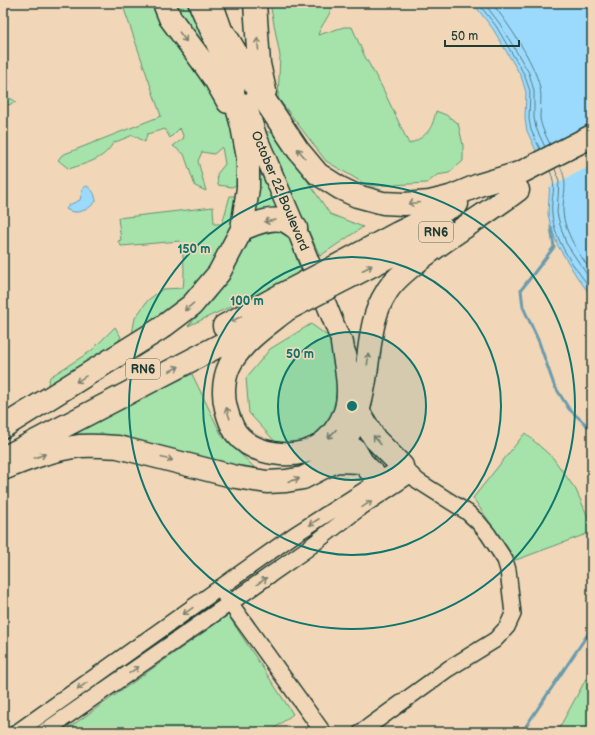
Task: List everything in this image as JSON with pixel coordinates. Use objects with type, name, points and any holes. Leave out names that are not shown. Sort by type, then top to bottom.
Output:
[{"type":"highway","points":[[164,3],[170,18],[216,81],[228,103],[236,139],[242,179],[239,214],[209,286]]},
{"type":"highway","points":[[255,3],[259,64],[264,90],[271,110]]},
{"type":"highway","points":[[226,36],[271,110],[298,150],[318,174],[357,196],[383,203],[404,204],[430,202],[450,197],[479,186],[528,177]]},
{"type":"highway","points":[[3,427],[160,329],[192,305],[219,274],[242,229],[248,188],[248,158],[242,126],[228,74]]},
{"type":"highway","name":"RN6","points":[[3,458],[285,305],[330,278],[528,177],[592,136]]},
{"type":"highway","name":"RN6","points":[[528,177],[592,152]]},
{"type":"highway","points":[[326,465],[338,454],[349,436],[358,411],[366,376],[371,330],[376,310],[386,291],[405,272],[434,248],[497,206],[528,177]]},
{"type":"highway","points":[[242,229],[277,219],[286,221],[296,228]]},
{"type":"highway","points":[[285,305],[246,343],[232,362],[225,380],[224,398],[228,417],[237,433],[252,446],[265,451],[281,454],[299,454],[317,447],[335,432],[345,412],[348,393],[347,374],[342,343]]},
{"type":"highway","name":"RN6","points":[[3,444],[285,305]]},
{"type":"highway","points":[[358,411],[375,439],[406,470]]},
{"type":"highway","points":[[349,436],[362,462],[383,485]]},
{"type":"highway","points":[[3,469],[51,452],[80,446],[118,447],[236,477],[268,482],[286,482],[303,478],[336,461],[362,462]]},
{"type":"main road","points":[[198,3],[228,74],[250,117]]},
{"type":"main road","name":"October 22 Boulevard","points":[[212,3],[226,36],[257,137],[296,228],[342,343],[353,376],[358,411]]},
{"type":"street","points":[[17,732],[294,535],[383,485],[406,470],[467,512],[488,534],[505,560],[508,570],[512,614],[507,627],[495,640],[448,670],[361,732]]},
{"type":"street","points":[[44,732],[307,549],[360,508],[383,485]]},
{"type":"street","points":[[220,588],[323,732]]},
{"type":"green space","points":[[122,3],[193,3],[231,123],[240,183],[232,187],[218,185],[217,174],[225,164],[222,147],[214,154],[202,152],[198,161],[206,191],[195,186],[184,154],[173,146],[184,138],[180,128],[170,138],[165,129],[147,134],[145,142],[133,135],[113,143],[100,157],[88,163],[69,169],[58,160],[62,155],[161,116]]},
{"type":"green space","points":[[270,3],[332,3],[330,12],[318,35],[344,27],[352,27],[364,55],[382,87],[409,144],[428,132],[433,123],[436,111],[446,115],[458,123],[463,145],[463,161],[449,173],[437,175],[427,183],[374,186],[365,184],[326,161],[278,98],[280,56]]},
{"type":"green space","points":[[3,68],[9,82],[3,89]]},
{"type":"green space","points":[[3,99],[12,99],[16,102],[3,107]]},
{"type":"green space","points":[[263,132],[274,132],[330,214],[363,227],[320,256]]},
{"type":"green space","points":[[257,166],[282,218],[302,274],[188,326],[214,298],[233,268]]},
{"type":"green space","points":[[230,196],[238,196],[238,211],[219,259],[190,300],[132,334],[135,318],[148,300],[163,289],[183,288],[183,258],[180,241],[121,246],[118,241],[121,240],[118,218],[213,207],[214,224],[222,224]]},
{"type":"green space","points":[[311,324],[329,337],[341,370],[343,397],[329,423],[315,439],[280,447],[249,413],[246,378],[270,349]]},
{"type":"green space","points":[[115,327],[121,337],[112,351],[47,387],[50,377],[91,351]]},
{"type":"green space","points":[[192,374],[222,436],[255,468],[250,475],[70,445],[71,431]]},
{"type":"green space","points":[[525,433],[553,458],[576,490],[592,526],[592,532],[516,560],[473,498]]},
{"type":"green space","points":[[228,615],[293,714],[270,732],[63,732]]},
{"type":"green space","points":[[592,668],[592,732],[557,732]]},
{"type":"water","points":[[473,3],[592,3],[592,297],[577,277],[558,246],[551,227],[548,214],[550,181],[527,131],[525,119],[526,92],[521,76],[493,29]]},
{"type":"water","points":[[87,186],[95,196],[96,201],[90,207],[82,211],[74,212],[66,209],[69,205],[80,200],[83,188]]},
{"type":"pier","points":[[592,126],[592,165],[548,188],[548,182],[536,155]]},
{"type":"waterway","points":[[551,227],[554,247],[521,290],[523,307],[539,342],[554,385],[569,409],[592,430]]},
{"type":"waterway","points":[[522,732],[592,628]]}]
